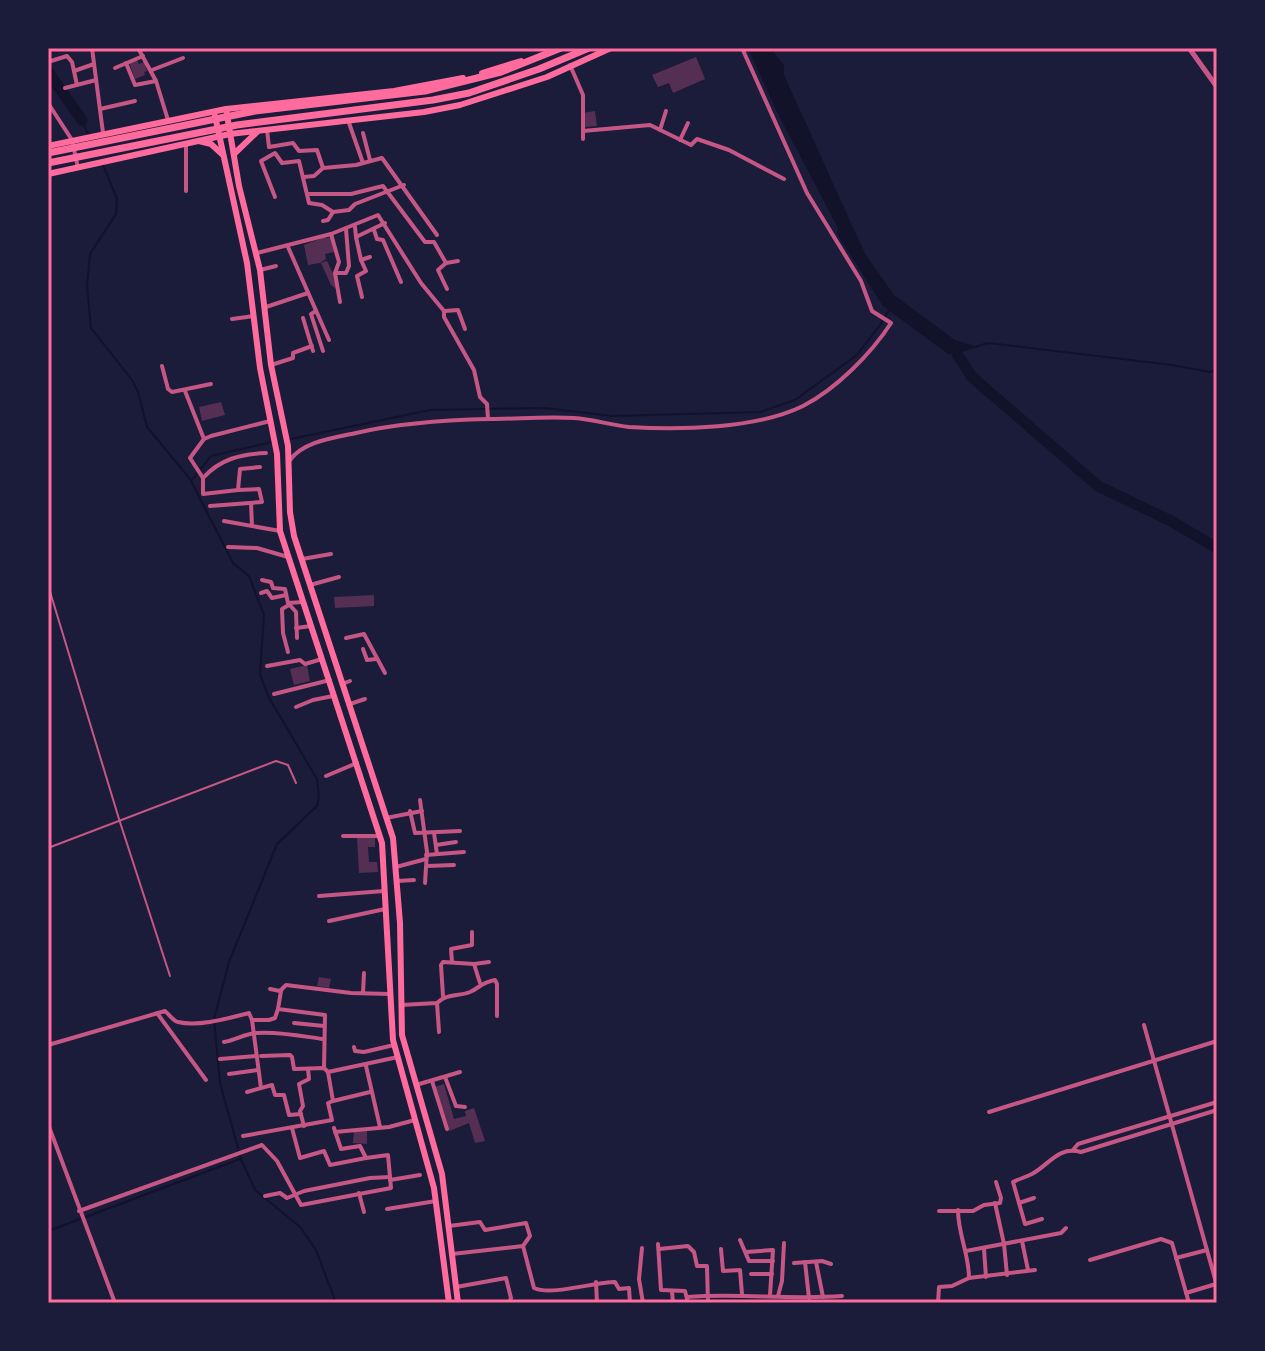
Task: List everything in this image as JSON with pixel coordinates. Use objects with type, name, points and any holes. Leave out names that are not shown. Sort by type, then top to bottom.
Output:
[{"type":"highway","points":[[48,153],[255,111],[425,91],[501,72],[561,48]]},
{"type":"highway","points":[[48,163],[237,125],[469,93],[589,48]]},
{"type":"main road","points":[[48,146],[168,120],[281,101],[394,91],[477,75],[554,48]]},
{"type":"main road","points":[[48,174],[230,134],[424,112],[482,100],[515,90],[611,48]]},
{"type":"main road","points":[[477,75],[482,100]]},
{"type":"main road","points":[[227,111],[243,201],[257,253],[271,365],[288,446],[290,512],[310,585],[346,682],[350,704],[393,838],[400,923],[400,1005],[404,1049],[436,1156],[449,1226],[458,1303]]},
{"type":"main road","points":[[152,124],[166,125],[215,113]]},
{"type":"main road","points":[[215,113],[232,203],[246,255],[278,462],[280,531],[380,836],[394,1045],[436,1201],[449,1303]]},
{"type":"main road","points":[[234,154],[245,141],[264,130]]},
{"type":"main road","points":[[186,142],[211,144],[223,155]]},
{"type":"main road","points":[[232,203],[243,201]]},
{"type":"main road","points":[[278,462],[290,460]]},
{"type":"main road","points":[[427,1159],[436,1156]]},
{"type":"street","points":[[92,48],[102,134]]},
{"type":"street","points":[[290,460],[303,447],[376,428],[445,420],[577,418],[625,426],[677,428],[767,417],[802,406],[870,353],[889,322],[872,311],[861,281],[807,193],[742,48]]},
{"type":"street","points":[[1189,48],[1217,87]]},
{"type":"street","points":[[139,49],[156,81],[168,120]]},
{"type":"street","points":[[51,61],[67,56],[72,62],[77,85]]},
{"type":"street","points":[[115,68],[143,56]]},
{"type":"street","points":[[151,70],[183,58]]},
{"type":"street","points":[[126,63],[137,87],[156,81]]},
{"type":"street","points":[[74,71],[95,64]]},
{"type":"street","points":[[570,65],[583,95],[583,139]]},
{"type":"street","points":[[65,88],[96,80]]},
{"type":"street","points":[[100,109],[135,101]]},
{"type":"street","points":[[48,103],[75,140],[81,167]]},
{"type":"street","points":[[660,130],[666,111]]},
{"type":"street","points":[[348,120],[363,163]]},
{"type":"street","points":[[680,140],[688,123]]},
{"type":"street","points":[[583,131],[650,125],[693,145],[699,139],[716,144],[784,179]]},
{"type":"street","points":[[264,130],[271,155]]},
{"type":"street","points":[[363,133],[370,160]]},
{"type":"street","points":[[186,142],[186,191]]},
{"type":"street","points":[[269,147],[293,143],[299,151],[317,150],[323,168]]},
{"type":"street","points":[[275,197],[261,161],[277,153],[282,163],[299,161],[309,203],[322,205],[333,212],[349,210],[355,204],[404,185]]},
{"type":"street","points":[[304,177],[314,176],[323,168],[382,158],[437,235]]},
{"type":"street","points":[[307,194],[351,194],[381,186],[425,242],[434,242],[446,263]]},
{"type":"street","points":[[323,221],[328,220],[333,212]]},
{"type":"street","points":[[257,253],[355,227],[376,216],[385,223],[421,283],[444,311],[444,317],[474,370],[480,397],[487,404],[488,419]]},
{"type":"street","points":[[356,237],[385,223]]},
{"type":"street","points":[[355,227],[366,271],[357,276],[362,297]]},
{"type":"street","points":[[335,273],[349,272],[346,229]]},
{"type":"street","points":[[374,230],[377,239],[383,240],[401,282]]},
{"type":"street","points":[[331,234],[339,262],[335,273],[340,302]]},
{"type":"street","points":[[288,247],[329,340]]},
{"type":"street","points":[[361,260],[370,257]]},
{"type":"street","points":[[447,289],[438,272],[446,263],[458,261]]},
{"type":"street","points":[[260,270],[276,266]]},
{"type":"street","points":[[266,307],[308,293]]},
{"type":"street","points":[[317,310],[311,314],[323,351]]},
{"type":"street","points":[[444,311],[458,310],[465,329]]},
{"type":"street","points":[[232,319],[254,316]]},
{"type":"street","points":[[271,365],[293,358],[293,353],[313,349],[303,318]]},
{"type":"street","points":[[162,366],[168,389],[172,392],[211,384]]},
{"type":"street","points":[[185,391],[204,439]]},
{"type":"street","points":[[210,506],[262,502],[261,490],[203,494],[202,476],[190,456],[204,439],[270,424]]},
{"type":"street","points":[[202,476],[220,462],[266,453]]},
{"type":"street","points":[[238,490],[240,469],[260,467]]},
{"type":"street","points":[[251,503],[252,526]]},
{"type":"street","points":[[224,521],[280,531]]},
{"type":"street","points":[[228,547],[257,548],[288,557]]},
{"type":"street","points":[[302,559],[331,554]]},
{"type":"street","points":[[310,585],[339,577]]},
{"type":"street","points":[[262,580],[271,582],[274,589],[284,588],[288,604],[295,610],[297,638]]},
{"type":"street","points":[[261,593],[267,591],[272,598],[286,595]]},
{"type":"street","points":[[288,652],[282,609],[288,604],[303,602]]},
{"type":"street","points":[[296,628],[311,626]]},
{"type":"street","points":[[346,638],[364,634],[385,673]]},
{"type":"street","points":[[329,642],[338,640]]},
{"type":"street","points":[[363,649],[367,660],[376,659]]},
{"type":"street","points":[[267,666],[300,660],[305,664],[323,659]]},
{"type":"street","points":[[274,694],[330,680]]},
{"type":"street","points":[[296,707],[335,696]]},
{"type":"street","points":[[350,704],[365,699]]},
{"type":"street","points":[[326,776],[357,763]]},
{"type":"street","points":[[420,800],[427,866],[425,883]]},
{"type":"street","points":[[410,811],[415,833],[460,831]]},
{"type":"street","points":[[386,818],[422,811]]},
{"type":"street","points":[[434,833],[437,854]]},
{"type":"street","points":[[343,836],[380,836]]},
{"type":"street","points":[[436,845],[456,842]]},
{"type":"street","points":[[396,867],[437,854],[464,852]]},
{"type":"street","points":[[427,866],[454,865]]},
{"type":"street","points":[[397,881],[414,880]]},
{"type":"street","points":[[319,896],[386,891]]},
{"type":"street","points":[[329,921],[387,909]]},
{"type":"street","points":[[452,962],[451,949],[472,945],[472,932]]},
{"type":"street","points":[[443,997],[441,965],[489,962]]},
{"type":"street","points":[[474,964],[480,983]]},
{"type":"street","points":[[363,993],[364,973]]},
{"type":"street","points":[[400,1005],[437,1003],[443,997],[471,991],[480,983],[496,981],[497,1016]]},
{"type":"street","points":[[252,1020],[273,1020],[281,991],[286,985],[390,994]]},
{"type":"street","points":[[270,989],[281,991]]},
{"type":"street","points":[[437,1003],[439,1032]]},
{"type":"street","points":[[278,1009],[324,1014],[322,1039],[333,1101]]},
{"type":"street","points":[[48,1045],[167,1011],[174,1022],[203,1022],[249,1013],[255,1033],[261,1088]]},
{"type":"street","points":[[157,1013],[206,1080]]},
{"type":"street","points":[[294,1023],[324,1026]]},
{"type":"street","points":[[1144,1025],[1216,1277],[1217,1285],[1186,1293]]},
{"type":"street","points":[[224,1042],[255,1033],[322,1039]]},
{"type":"street","points":[[989,1112],[1217,1041]]},
{"type":"street","points":[[354,1047],[355,1051],[364,1052],[394,1045]]},
{"type":"street","points":[[220,1059],[290,1055],[294,1069],[326,1070],[366,1066],[398,1057]]},
{"type":"street","points":[[366,1066],[380,1127]]},
{"type":"street","points":[[304,1126],[299,1084],[309,1079],[308,1069]]},
{"type":"street","points":[[229,1074],[258,1070]]},
{"type":"street","points":[[415,1086],[460,1072]]},
{"type":"street","points":[[445,1077],[455,1105],[465,1107]]},
{"type":"street","points":[[432,1081],[447,1129]]},
{"type":"street","points":[[247,1092],[273,1085],[275,1095],[284,1095],[289,1115],[301,1114]]},
{"type":"street","points":[[243,1136],[332,1120],[328,1103],[370,1092]]},
{"type":"street","points":[[1073,1150],[1078,1144],[1217,1102]]},
{"type":"street","points":[[1042,1219],[1025,1224],[1013,1182],[1033,1174],[1058,1153],[1081,1152],[1217,1110]]},
{"type":"street","points":[[366,1158],[360,1146],[341,1149],[334,1130],[380,1127],[415,1120]]},
{"type":"street","points":[[48,1124],[115,1303]]},
{"type":"street","points":[[1135,1126],[1138,1134]]},
{"type":"street","points":[[80,1213],[260,1146],[265,1147],[277,1161],[301,1205],[391,1188],[388,1155],[330,1165],[324,1151],[300,1158],[292,1128]]},
{"type":"street","points":[[265,1196],[280,1193],[287,1198],[304,1191],[370,1178],[420,1175]]},
{"type":"street","points":[[939,1211],[973,1211],[1002,1201],[996,1182]]},
{"type":"street","points":[[359,1193],[364,1212]]},
{"type":"street","points":[[1019,1203],[1034,1198]]},
{"type":"street","points":[[387,1209],[436,1201]]},
{"type":"street","points":[[995,1203],[1007,1275]]},
{"type":"street","points":[[958,1210],[958,1226],[966,1251],[969,1278]]},
{"type":"street","points":[[449,1226],[480,1222],[485,1230],[526,1223],[530,1237],[523,1246],[452,1254]]},
{"type":"street","points":[[966,1251],[1061,1233],[1066,1228]]},
{"type":"street","points":[[1090,1260],[1161,1239],[1172,1243],[1189,1303]]},
{"type":"street","points":[[740,1240],[749,1261],[773,1261]]},
{"type":"street","points":[[1022,1241],[1028,1270]]},
{"type":"street","points":[[778,1296],[784,1243]]},
{"type":"street","points":[[523,1246],[534,1288],[543,1291],[615,1282],[619,1289],[629,1288],[630,1303]]},
{"type":"street","points":[[708,1303],[708,1295],[707,1266],[697,1266],[693,1251],[688,1246],[658,1246],[661,1290],[685,1291],[687,1300],[708,1295],[742,1294],[793,1300],[842,1296]]},
{"type":"street","points":[[642,1248],[639,1279],[643,1303]]},
{"type":"street","points":[[721,1249],[723,1271],[740,1270],[742,1294]]},
{"type":"street","points":[[984,1249],[986,1277]]},
{"type":"street","points":[[746,1252],[773,1250],[770,1295]]},
{"type":"street","points":[[1176,1258],[1207,1250]]},
{"type":"street","points":[[805,1262],[812,1300]]},
{"type":"street","points":[[816,1262],[823,1297]]},
{"type":"street","points":[[794,1263],[831,1264]]},
{"type":"street","points":[[938,1303],[939,1287],[952,1286],[969,1278],[1035,1270]]},
{"type":"street","points":[[751,1274],[772,1274]]},
{"type":"street","points":[[456,1287],[506,1278],[511,1298],[509,1303]]},
{"type":"street","points":[[596,1282],[597,1303]]},
{"type":"street","points":[[672,1291],[673,1303]]},
{"type":"lane","points":[[48,585],[170,976]]},
{"type":"lane","points":[[48,848],[276,761],[288,765],[296,783]]},
{"type":"shaded area","points":[[748,48],[776,48],[774,53],[784,65],[784,75],[865,254],[894,295],[955,340],[978,347],[948,354],[883,306],[837,234],[838,228],[777,112]]},
{"type":"building","points":[[696,57],[705,79],[673,93],[669,83],[658,87],[652,75]]},
{"type":"building","points":[[137,60],[139,64],[144,62],[147,71],[135,79],[129,62]]},
{"type":"building","points":[[595,111],[597,126],[584,127],[583,113]]},
{"type":"building","points":[[331,238],[334,252],[325,254],[326,259],[320,263],[308,265],[304,245]]},
{"type":"building","points":[[327,261],[336,280],[336,289],[321,263]]},
{"type":"building","points":[[221,402],[225,415],[202,421],[199,407]]},
{"type":"building","points":[[374,595],[374,606],[335,608],[334,597]]},
{"type":"building","points":[[307,665],[310,681],[294,685],[290,669]]},
{"type":"building","points":[[375,837],[375,847],[368,847],[369,862],[377,862],[378,872],[359,873],[357,838]]},
{"type":"building","points":[[319,977],[331,979],[329,988],[317,986]]},
{"type":"building","points":[[444,1084],[454,1119],[466,1116],[465,1111],[474,1108],[485,1141],[475,1143],[469,1123],[449,1131],[435,1087]]},
{"type":"building","points":[[367,1130],[367,1144],[353,1143],[354,1131]]},
{"type":"waterway","points":[[48,72],[82,120]]},
{"type":"waterway","points":[[82,120],[88,134]]},
{"type":"waterway","points":[[103,165],[117,199],[116,214],[90,254],[87,286],[91,328],[132,380],[147,427],[190,479]]},
{"type":"waterway","points":[[291,439],[430,410],[544,408],[612,416],[760,412],[795,400],[857,355],[889,310]]},
{"type":"waterway","points":[[955,353],[988,343],[1210,372],[1217,369]]},
{"type":"waterway","points":[[957,354],[972,377],[1098,486],[1171,521],[1217,548]]},
{"type":"waterway","points":[[272,442],[211,456],[191,481],[233,563],[249,576],[264,615],[260,674],[268,696],[317,779],[319,796],[317,806],[277,844],[229,962],[214,1019],[220,1083],[241,1159],[255,1190],[300,1227],[316,1250],[336,1303]]},
{"type":"waterway","points":[[48,1231],[240,1159]]}]
